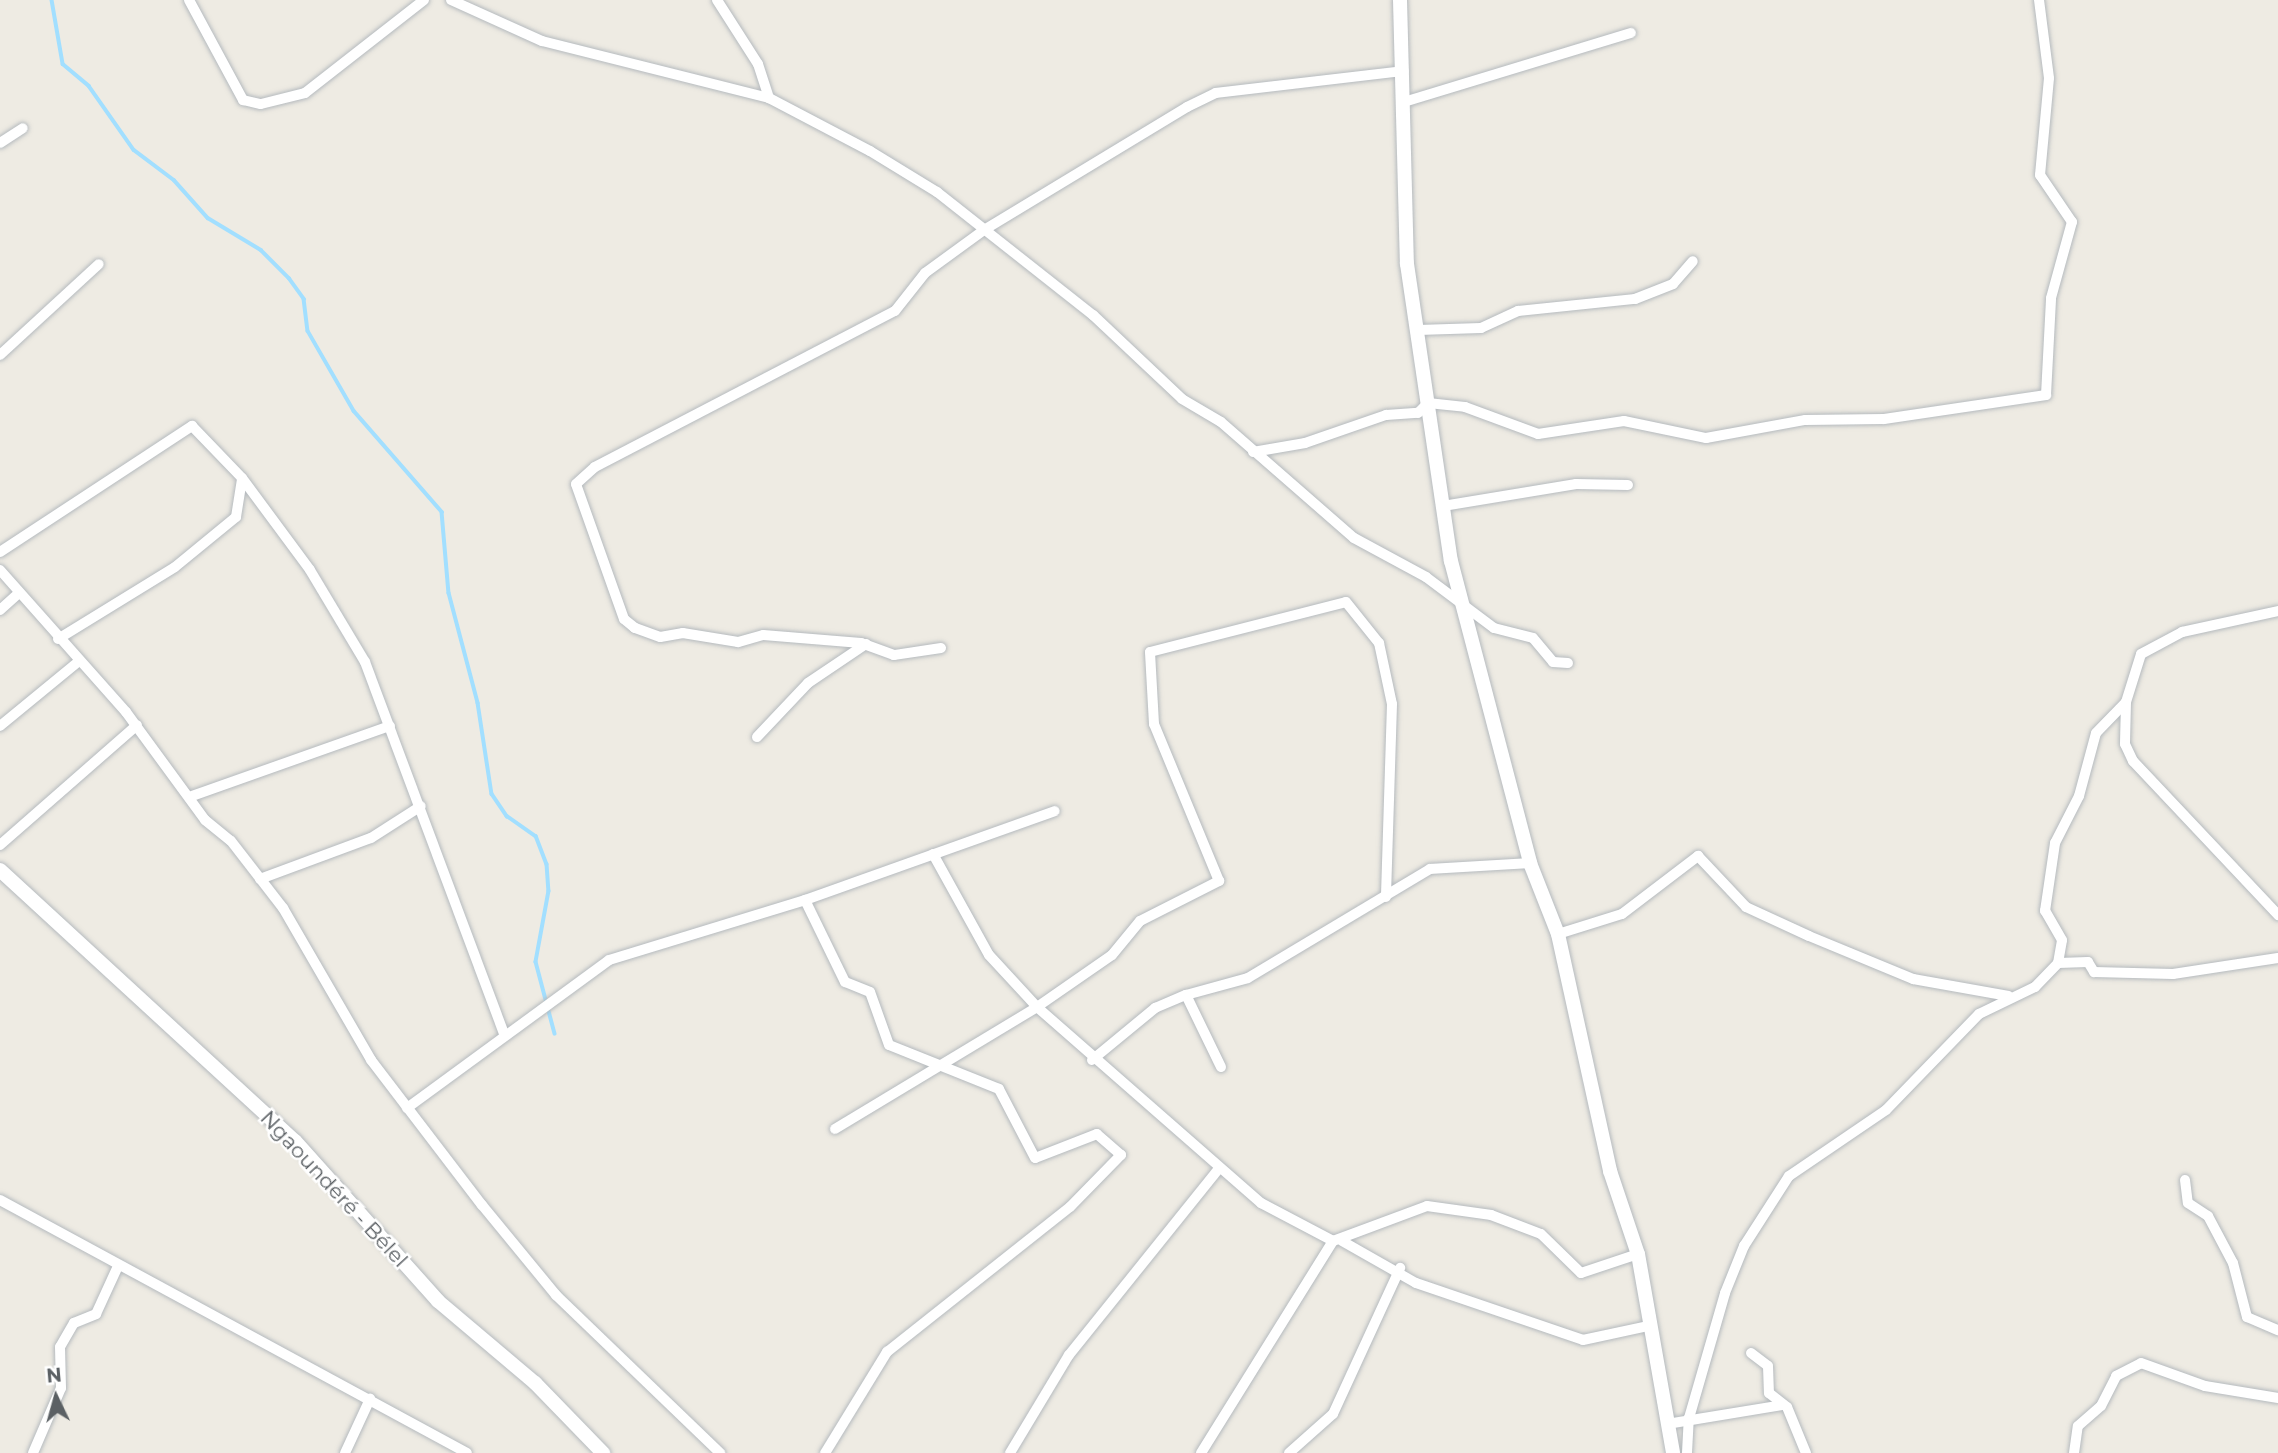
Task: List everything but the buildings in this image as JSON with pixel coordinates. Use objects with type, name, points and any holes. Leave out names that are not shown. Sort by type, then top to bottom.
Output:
[{"type":"street","points":[[189,0],[243,100],[261,104],[305,93],[424,0]]},
{"type":"street","points":[[451,0],[542,41],[769,98],[915,178],[984,230],[1250,451],[1325,506],[1354,538],[1461,603],[1494,628],[1534,638],[1553,662],[1568,663]]},
{"type":"street","points":[[717,0],[758,64],[769,98]]},
{"type":"street","points":[[1400,0],[1407,100],[1406,240],[1443,506],[1461,603],[1530,863],[1558,934],[1610,1171],[1638,1254],[1648,1326],[1673,1453]]},
{"type":"street","points":[[1428,403],[1465,407],[1538,434],[1624,421],[1706,438],[1805,420],[1884,419],[2046,395],[2051,299],[2072,222],[2040,175],[2049,78],[2039,0]]},
{"type":"street","points":[[1407,100],[1631,33]]},
{"type":"street","points":[[941,648],[894,655],[866,644],[763,635],[738,642],[683,633],[660,637],[635,628],[624,619],[576,484],[595,467],[895,311],[925,273],[984,230],[1216,93],[1405,71]]},
{"type":"street","points":[[0,143],[23,128]]},
{"type":"street","points":[[1418,330],[1481,328],[1518,312],[1635,299],[1673,284],[1693,261]]},
{"type":"street","points":[[0,337],[4,352],[99,264]]},
{"type":"street","points":[[1250,451],[1266,453],[1386,415],[1419,413],[1428,403]]},
{"type":"street","points":[[0,552],[192,426],[242,478],[310,570],[365,662],[504,1033]]},
{"type":"street","points":[[58,639],[175,567],[236,517],[242,478]]},
{"type":"street","points":[[1443,506],[1576,484],[1628,485]]},
{"type":"street","points":[[0,569],[58,639],[137,725],[192,796],[205,820],[260,878],[331,986],[371,1060],[556,1295],[720,1453]]},
{"type":"street","points":[[0,610],[19,593]]},
{"type":"street","points":[[835,1129],[1037,1007],[1112,955],[1140,920],[1219,881],[1154,724],[1150,652],[1346,602],[1379,643],[1392,704],[1386,897]]},
{"type":"street","points":[[2278,611],[2152,645],[2141,654],[2126,702],[2125,744],[2133,761],[2278,915]]},
{"type":"street","points":[[757,737],[808,683],[866,644]]},
{"type":"street","points":[[0,726],[79,661]]},
{"type":"street","points":[[1686,1453],[1688,1422],[1744,1246],[1789,1176],[1886,1110],[1945,1043],[1993,1004],[2035,987],[2058,963],[2062,940],[2045,911],[2055,844],[2080,796],[2096,733],[2126,702]]},
{"type":"street","points":[[0,845],[137,725]]},
{"type":"street","points":[[192,796],[390,726]]},
{"type":"street","points":[[260,878],[371,838],[421,806]]},
{"type":"street","points":[[407,1108],[504,1033],[609,960],[805,900],[1055,811]]},
{"type":"street","points":[[933,854],[989,955],[1037,1007],[1092,1060],[1218,1170],[1261,1203],[1399,1270],[1583,1340],[1648,1326]]},
{"type":"street","points":[[1558,934],[1622,915],[1698,856],[1746,907],[1809,936],[1931,985],[2012,996]]},
{"type":"street","points":[[1092,1060],[1155,1008],[1186,995],[1248,978],[1430,869],[1530,863]]},
{"type":"street","name":"Ngaoundéré - Bélel","points":[[0,870],[295,1141],[438,1301],[536,1383],[603,1453]]},
{"type":"street","points":[[805,900],[845,982],[870,992],[889,1045],[999,1089],[1035,1158],[1097,1134],[1121,1155],[1070,1208],[887,1352],[825,1453]]},
{"type":"street","points":[[2058,963],[2088,962],[2094,972],[2173,974],[2278,958]]},
{"type":"street","points":[[1186,995],[1221,1067]]},
{"type":"street","points":[[1010,1453],[1069,1355],[1218,1170]]},
{"type":"street","points":[[2185,1180],[2188,1203],[2208,1216],[2233,1263],[2247,1317],[2278,1330]]},
{"type":"street","points":[[0,1200],[467,1453]]},
{"type":"street","points":[[1201,1453],[1337,1241],[1427,1206],[1491,1215],[1541,1234],[1581,1273],[1638,1254]]},
{"type":"street","points":[[33,1453],[61,1388],[60,1346],[74,1323],[96,1314],[118,1266]]},
{"type":"street","points":[[1289,1453],[1333,1414],[1399,1270]]},
{"type":"street","points":[[1751,1353],[1768,1366],[1769,1393],[1783,1405],[1805,1453]]},
{"type":"street","points":[[2074,1453],[2078,1426],[2101,1406],[2116,1376],[2141,1363],[2214,1388],[2278,1398]]},
{"type":"street","points":[[345,1453],[370,1399]]},
{"type":"street","points":[[1667,1424],[1783,1405]]},
{"type":"waterway","points":[[52,0],[63,64],[89,86],[134,150],[174,180],[208,218],[261,250],[289,278],[304,299],[308,331],[354,411],[442,512],[449,593],[478,703],[492,794],[507,816],[536,836],[547,864],[549,891],[536,962],[555,1034]]}]
